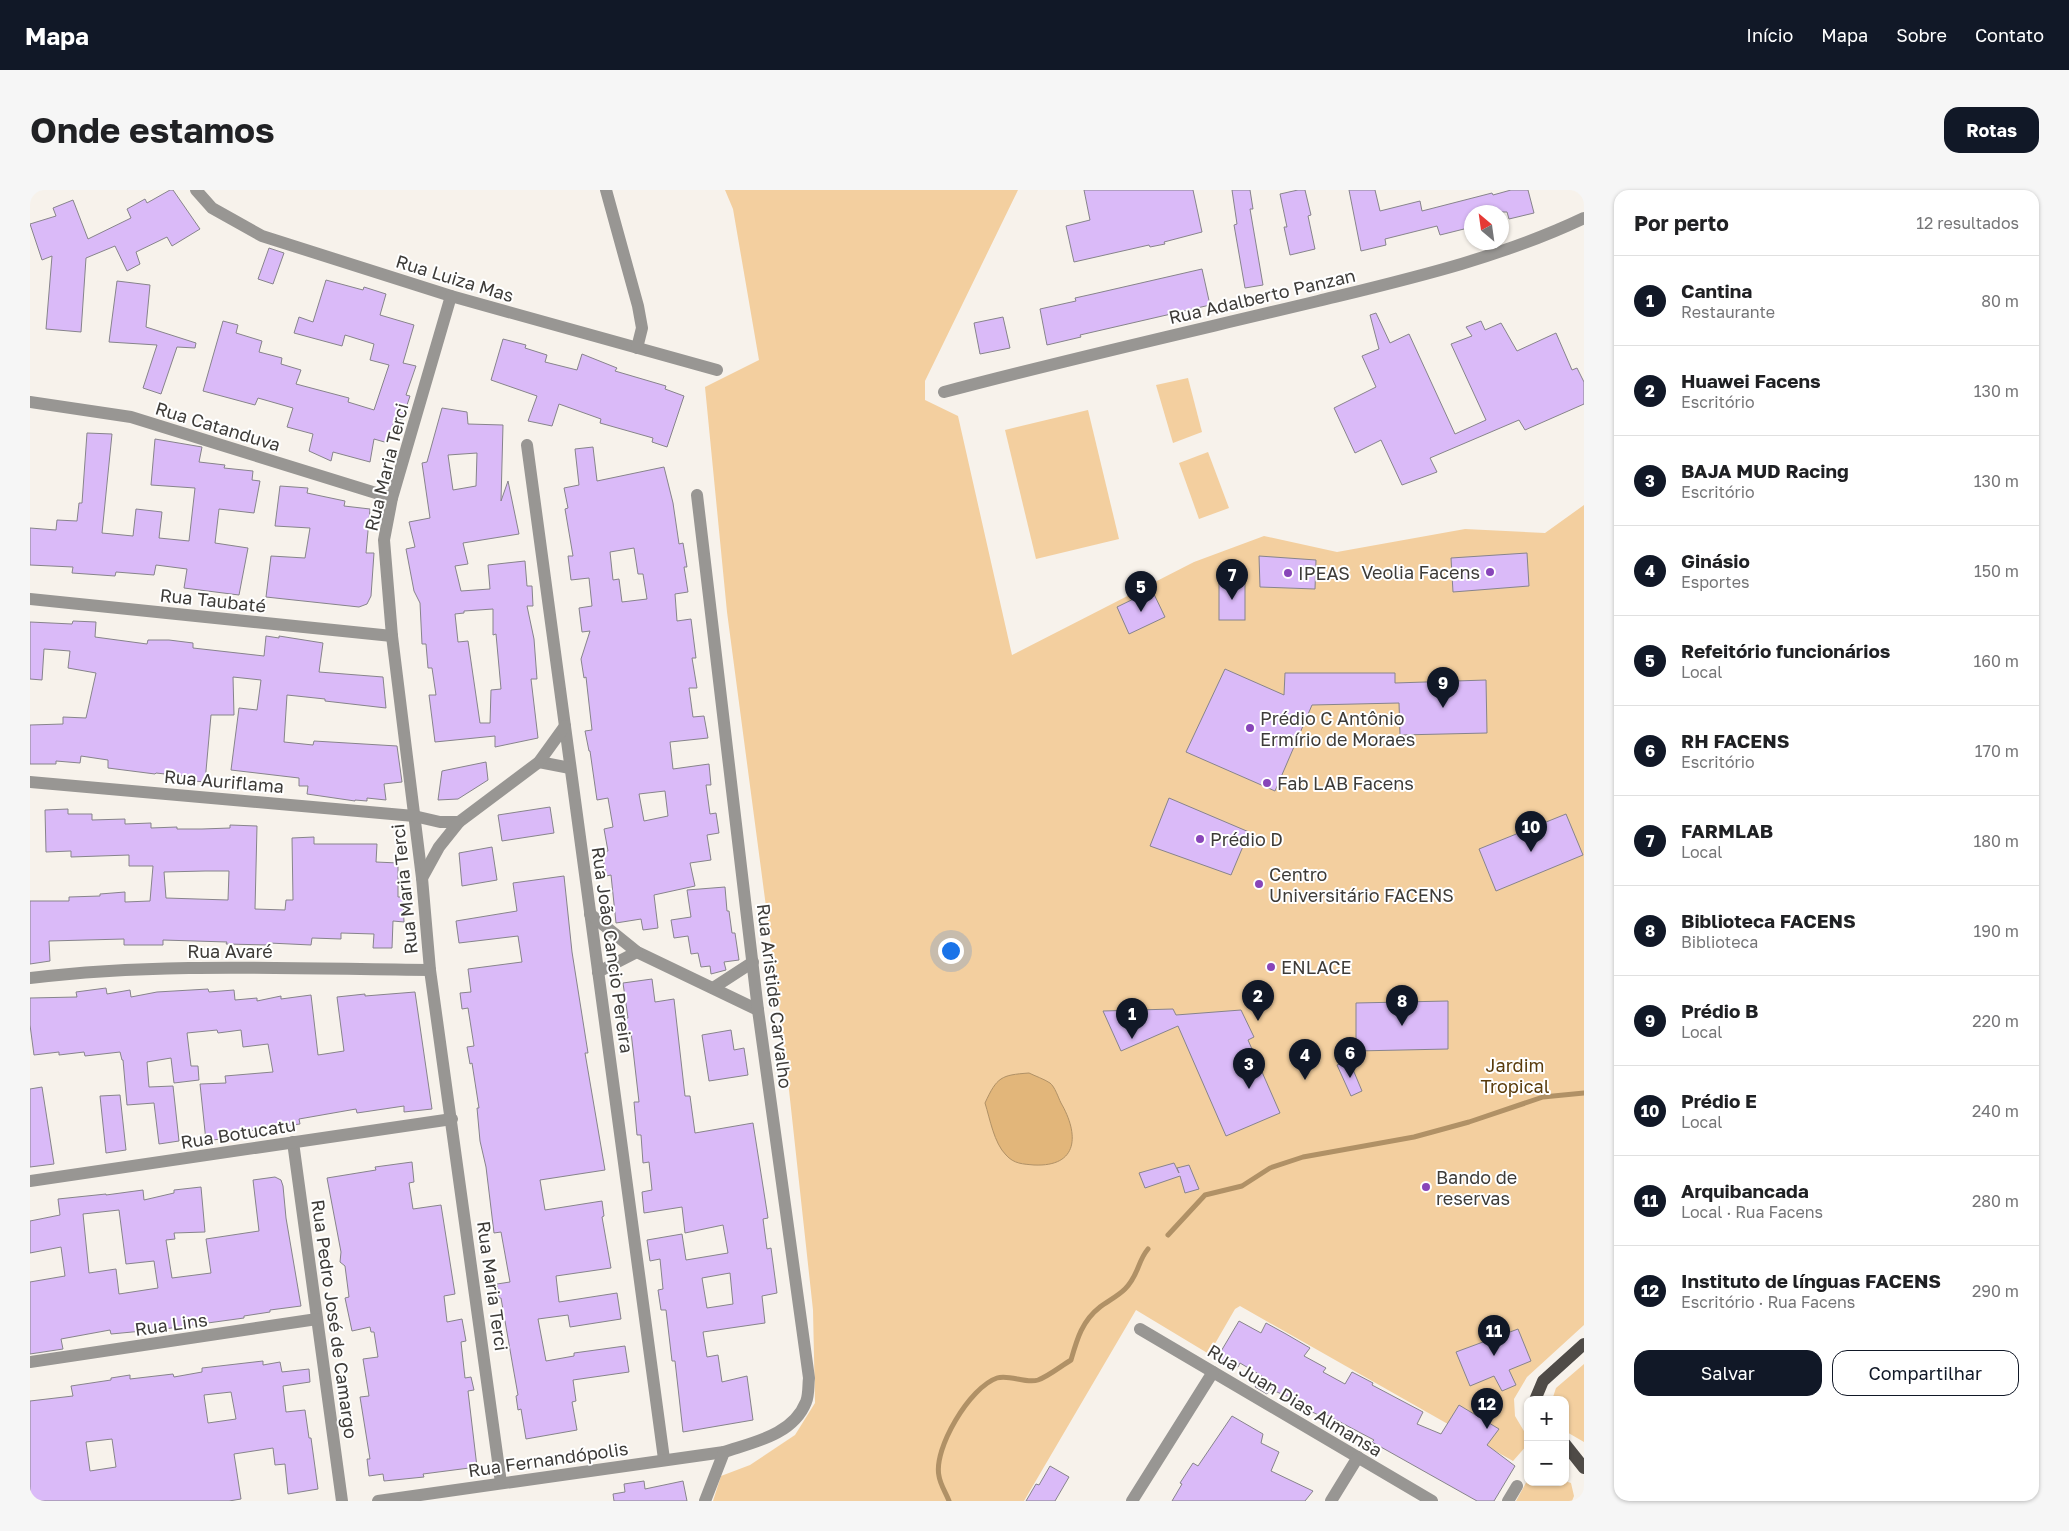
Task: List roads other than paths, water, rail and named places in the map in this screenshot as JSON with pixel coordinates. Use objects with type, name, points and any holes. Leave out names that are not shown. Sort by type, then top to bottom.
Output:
[{"type":"main road","points":[[1537,1396],[1543,1381],[1584,1344]]},
{"type":"main road","points":[[1569,1446],[1584,1451]]},
{"type":"main road","points":[[1569,1449],[1584,1468]]},
{"type":"street","name":"Rua Luiza Mas","points":[[196,190],[212,208],[262,236],[451,296],[718,370]]},
{"type":"street","points":[[606,190],[638,306],[642,328],[638,348]]},
{"type":"street","name":"Rua Adalberto Panzan","points":[[944,392],[1085,356],[1347,294],[1452,266],[1548,236],[1584,218]]},
{"type":"street","name":"Rua Maria Terci","points":[[451,296],[392,498],[384,540],[392,636],[422,878],[430,970],[502,1483]]},
{"type":"street","name":"Rua Catanduva","points":[[30,402],[131,417],[392,498]]},
{"type":"street","name":"Rua João Cancio Pereira","points":[[527,445],[664,1460]]},
{"type":"street","name":"Rua Aristide Carvalho","points":[[697,495],[758,1010],[809,1378],[806,1402],[792,1421],[775,1434],[724,1452]]},
{"type":"street","name":"Rua Taubaté","points":[[30,599],[392,636]]},
{"type":"street","points":[[422,878],[439,847],[459,822],[539,762],[565,726]]},
{"type":"street","points":[[539,762],[570,768]]},
{"type":"street","name":"Rua Auriflama","points":[[30,782],[414,816],[440,822],[459,822]]},
{"type":"street","points":[[590,914],[637,952],[758,1010]]},
{"type":"street","points":[[598,972],[637,952]]},
{"type":"street","points":[[713,988],[753,962]]},
{"type":"street","name":"Rua Avaré","points":[[30,978],[76,972],[158,968],[430,970]]},
{"type":"street","name":"Rua Botucatu","points":[[30,1181],[452,1119]]},
{"type":"street","name":"Rua Pedro José de Camargo","points":[[293,1142],[342,1501]]},
{"type":"street","name":"Rua Lins","points":[[30,1362],[317,1319]]},
{"type":"street","name":"Rua Juan Dias Almansa","points":[[1140,1329],[1432,1501]]},
{"type":"street","points":[[1132,1501],[1213,1372]]},
{"type":"street","points":[[705,1501],[724,1452]]},
{"type":"street","name":"Rua Fernandópolis","points":[[378,1501],[724,1452]]},
{"type":"street","points":[[1332,1501],[1358,1458]]},
{"type":"street","points":[[1508,1501],[1517,1486]]},
{"type":"waterway","points":[[1168,1235],[1205,1195],[1242,1186],[1270,1168],[1303,1157],[1414,1137],[1469,1122],[1543,1097],[1584,1093]]},
{"type":"waterway","points":[[949,1501],[939,1476],[939,1464],[948,1436],[965,1406],[976,1393],[997,1378],[1038,1380],[1071,1360],[1084,1324],[1094,1312],[1130,1284],[1148,1249]]},
{"type":"place","name":"Veolia Facens","points":[[1490,572]]},
{"type":"place","name":"IPEAS","points":[[1288,573]]},
{"type":"place","name":"FARMLAB","points":[[1232,600]]},
{"type":"place","name":"Refeitório funcionários","points":[[1141,612]]},
{"type":"place","name":"Prédio B","points":[[1443,708]]},
{"type":"place","name":"Prédio C Antônio Ermírio de Moraes","points":[[1250,728]]},
{"type":"place","name":"Fab LAB Facens","points":[[1267,783]]},
{"type":"place","name":"Prédio D","points":[[1200,839]]},
{"type":"place","name":"Prédio E","points":[[1531,852]]},
{"type":"place","name":"Centro Universitário FACENS","points":[[1259,884]]},
{"type":"place","name":"ENLACE","points":[[1271,967]]},
{"type":"place","name":"Huawei Facens","points":[[1258,1021]]},
{"type":"place","name":"Biblioteca FACENS","points":[[1402,1026]]},
{"type":"place","name":"Cantina","points":[[1132,1039]]},
{"type":"place","name":"RH FACENS","points":[[1350,1078]]},
{"type":"place","name":"Ginásio","points":[[1305,1080]]},
{"type":"place","name":"BAJA MUD Racing","points":[[1249,1089]]},
{"type":"place","name":"Bando de reservas","points":[[1426,1187]]},
{"type":"place","name":"Arquibancada","points":[[1494,1356]]},
{"type":"place","name":"Instituto de línguas FACENS","points":[[1487,1429]]},
{"type":"park label","name":"Jardim Tropical","points":[[1515,1075]]}]
